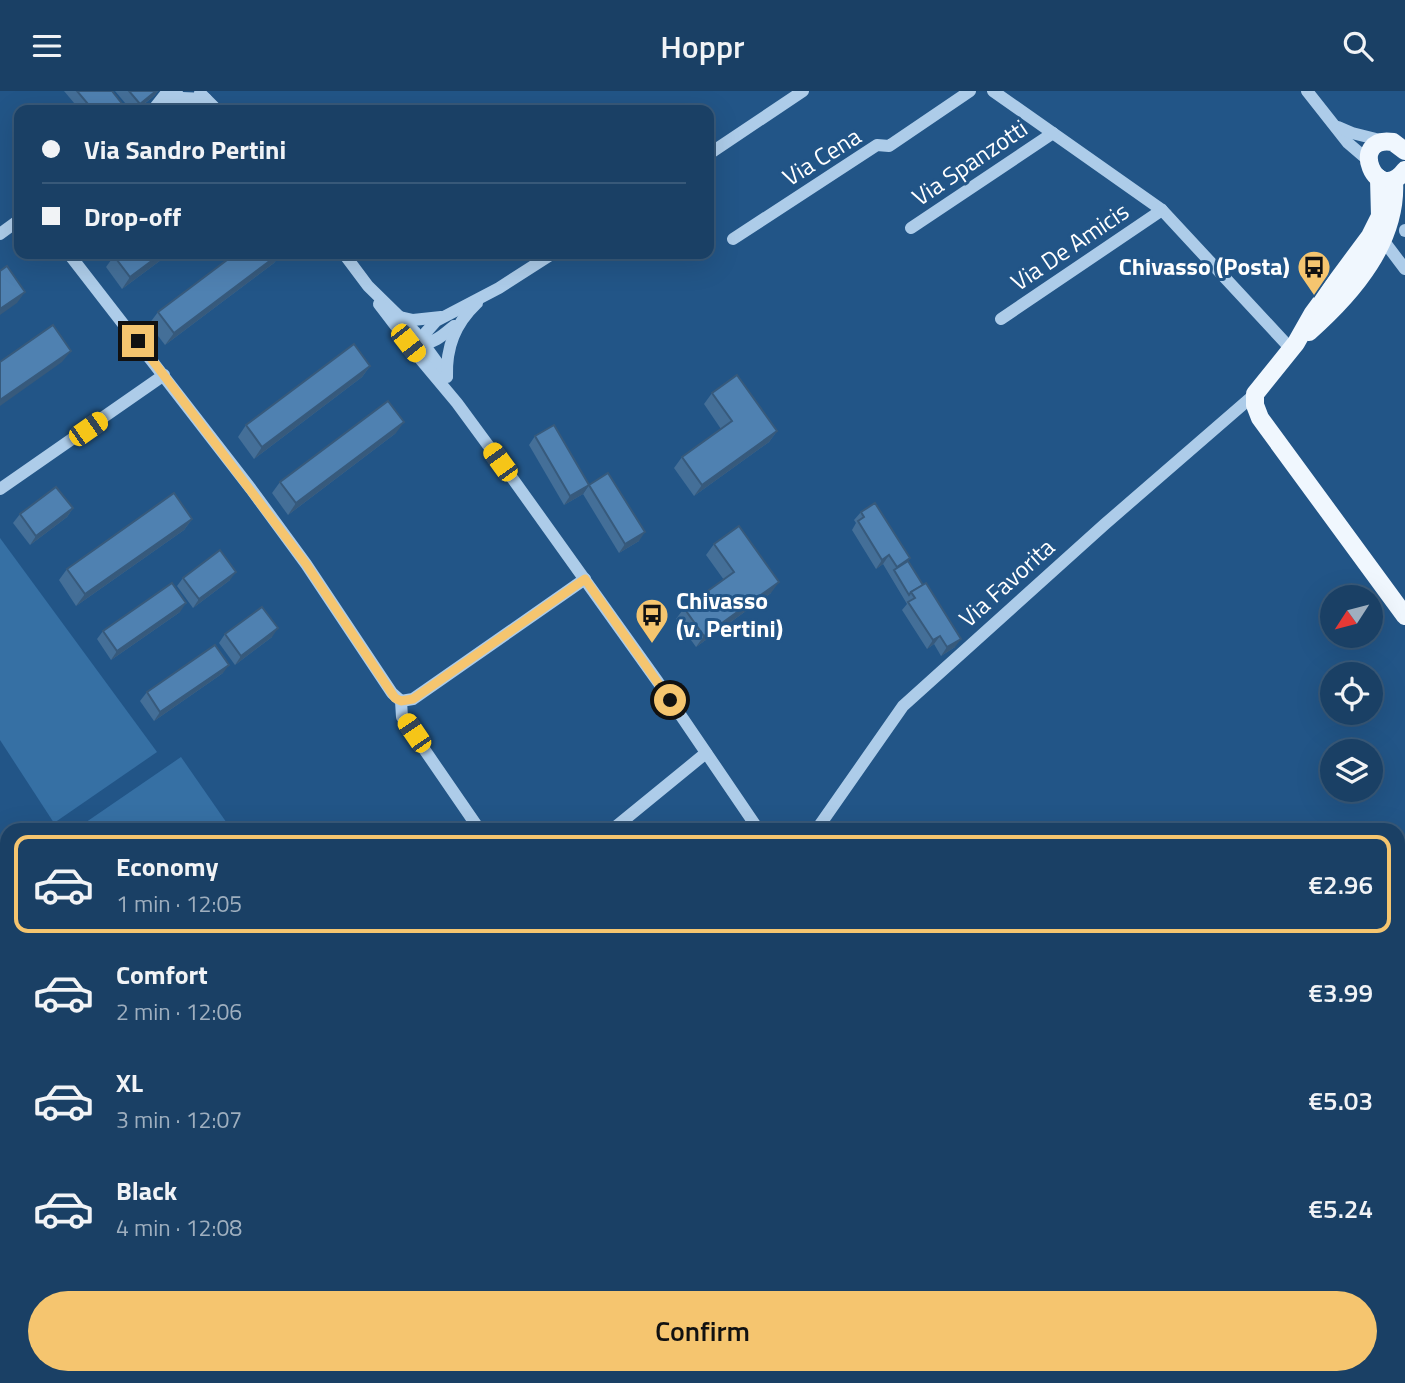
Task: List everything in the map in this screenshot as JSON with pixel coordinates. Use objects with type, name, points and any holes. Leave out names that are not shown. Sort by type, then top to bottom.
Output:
[{"type":"main road","points":[[1393,176],[1370,169],[1368,161],[1375,146],[1399,145]]},
{"type":"main road","points":[[1294,346],[1331,313],[1378,252],[1395,196],[1393,176]]},
{"type":"main road","points":[[1393,176],[1380,216],[1370,236],[1313,313],[1294,346],[1255,394],[1255,405],[1260,418],[1405,616]]},
{"type":"street","points":[[714,151],[803,91]]},
{"type":"street","name":"Via Cena","points":[[733,239],[877,145],[890,146],[970,91]]},
{"type":"street","points":[[993,91],[1162,210],[1294,346]]},
{"type":"street","points":[[1307,91],[1348,143],[1368,161]]},
{"type":"street","points":[[169,94],[182,98],[202,95]]},
{"type":"street","points":[[1335,125],[1352,133],[1399,145]]},
{"type":"street","name":"Via Spanzotti","points":[[911,228],[1053,133]]},
{"type":"street","name":"Via De Amicis","points":[[1001,319],[1162,210]]},
{"type":"street","points":[[1383,240],[1405,269]]},
{"type":"street","points":[[73,259],[299,554],[391,693],[401,701],[402,716],[475,823]]},
{"type":"street","points":[[348,259],[386,316],[418,343],[421,360],[457,403],[585,579],[754,823]]},
{"type":"street","points":[[418,343],[426,330],[445,317],[544,259]]},
{"type":"street","points":[[368,286],[400,317],[418,343],[447,376],[457,403]]},
{"type":"street","points":[[418,343],[439,339],[459,324],[485,296]]},
{"type":"street","points":[[400,317],[426,320],[445,317]]},
{"type":"street","points":[[447,376],[452,335],[459,324]]},
{"type":"street","points":[[0,489],[164,375]]},
{"type":"street","name":"Via Favorita","points":[[821,823],[903,706],[1105,524],[1255,394]]},
{"type":"street","points":[[401,701],[413,699],[585,579]]},
{"type":"street","points":[[620,823],[706,753]]},
{"type":"shaded area","points":[[0,538],[157,752],[54,823],[0,740]]},
{"type":"shaded area","points":[[181,757],[227,823],[85,823]]},
{"type":"building","points":[[77,91],[112,91],[123,105],[89,105]]},
{"type":"building","points":[[129,91],[156,91],[140,104]]},
{"type":"building","points":[[116,259],[154,259],[130,277]]},
{"type":"building","points":[[228,259],[272,259],[174,333],[158,312]]},
{"type":"building","points":[[7,266],[25,292],[0,309],[0,271]]},
{"type":"building","points":[[53,325],[71,351],[0,400],[0,362]]},
{"type":"building","points":[[354,344],[370,366],[262,447],[246,425]]},
{"type":"building","points":[[737,375],[777,431],[702,485],[682,457],[732,421],[712,393]]},
{"type":"building","points":[[388,401],[404,422],[296,503],[280,482]]},
{"type":"building","points":[[554,425],[589,485],[570,496],[535,436]]},
{"type":"building","points":[[608,473],[645,532],[625,544],[589,485]]},
{"type":"building","points":[[56,487],[73,508],[36,536],[20,514]]},
{"type":"building","points":[[174,493],[192,519],[85,594],[67,569]]},
{"type":"building","points":[[875,503],[910,558],[897,567],[889,555],[882,560],[858,521],[864,517],[861,512]]},
{"type":"building","points":[[739,526],[779,582],[704,636],[684,608],[734,572],[714,544]]},
{"type":"building","points":[[220,550],[236,572],[199,599],[183,578]]},
{"type":"building","points":[[908,561],[923,585],[909,595],[894,570]]},
{"type":"building","points":[[172,583],[186,603],[117,651],[103,631]]},
{"type":"building","points":[[926,583],[961,639],[947,647],[940,636],[933,640],[908,602],[915,598],[911,592]]},
{"type":"building","points":[[262,607],[278,628],[241,656],[225,634]]},
{"type":"building","points":[[215,645],[229,665],[160,712],[147,692]]},
{"type":"place","name":"Chivasso (Posta)","points":[[1314,297]]},
{"type":"place","name":"Chivasso (v. Pertini)","points":[[652,645]]},
{"type":"route","points":[[138,341],[306,564],[395,698],[401,701],[413,699],[585,579],[670,700]]}]
